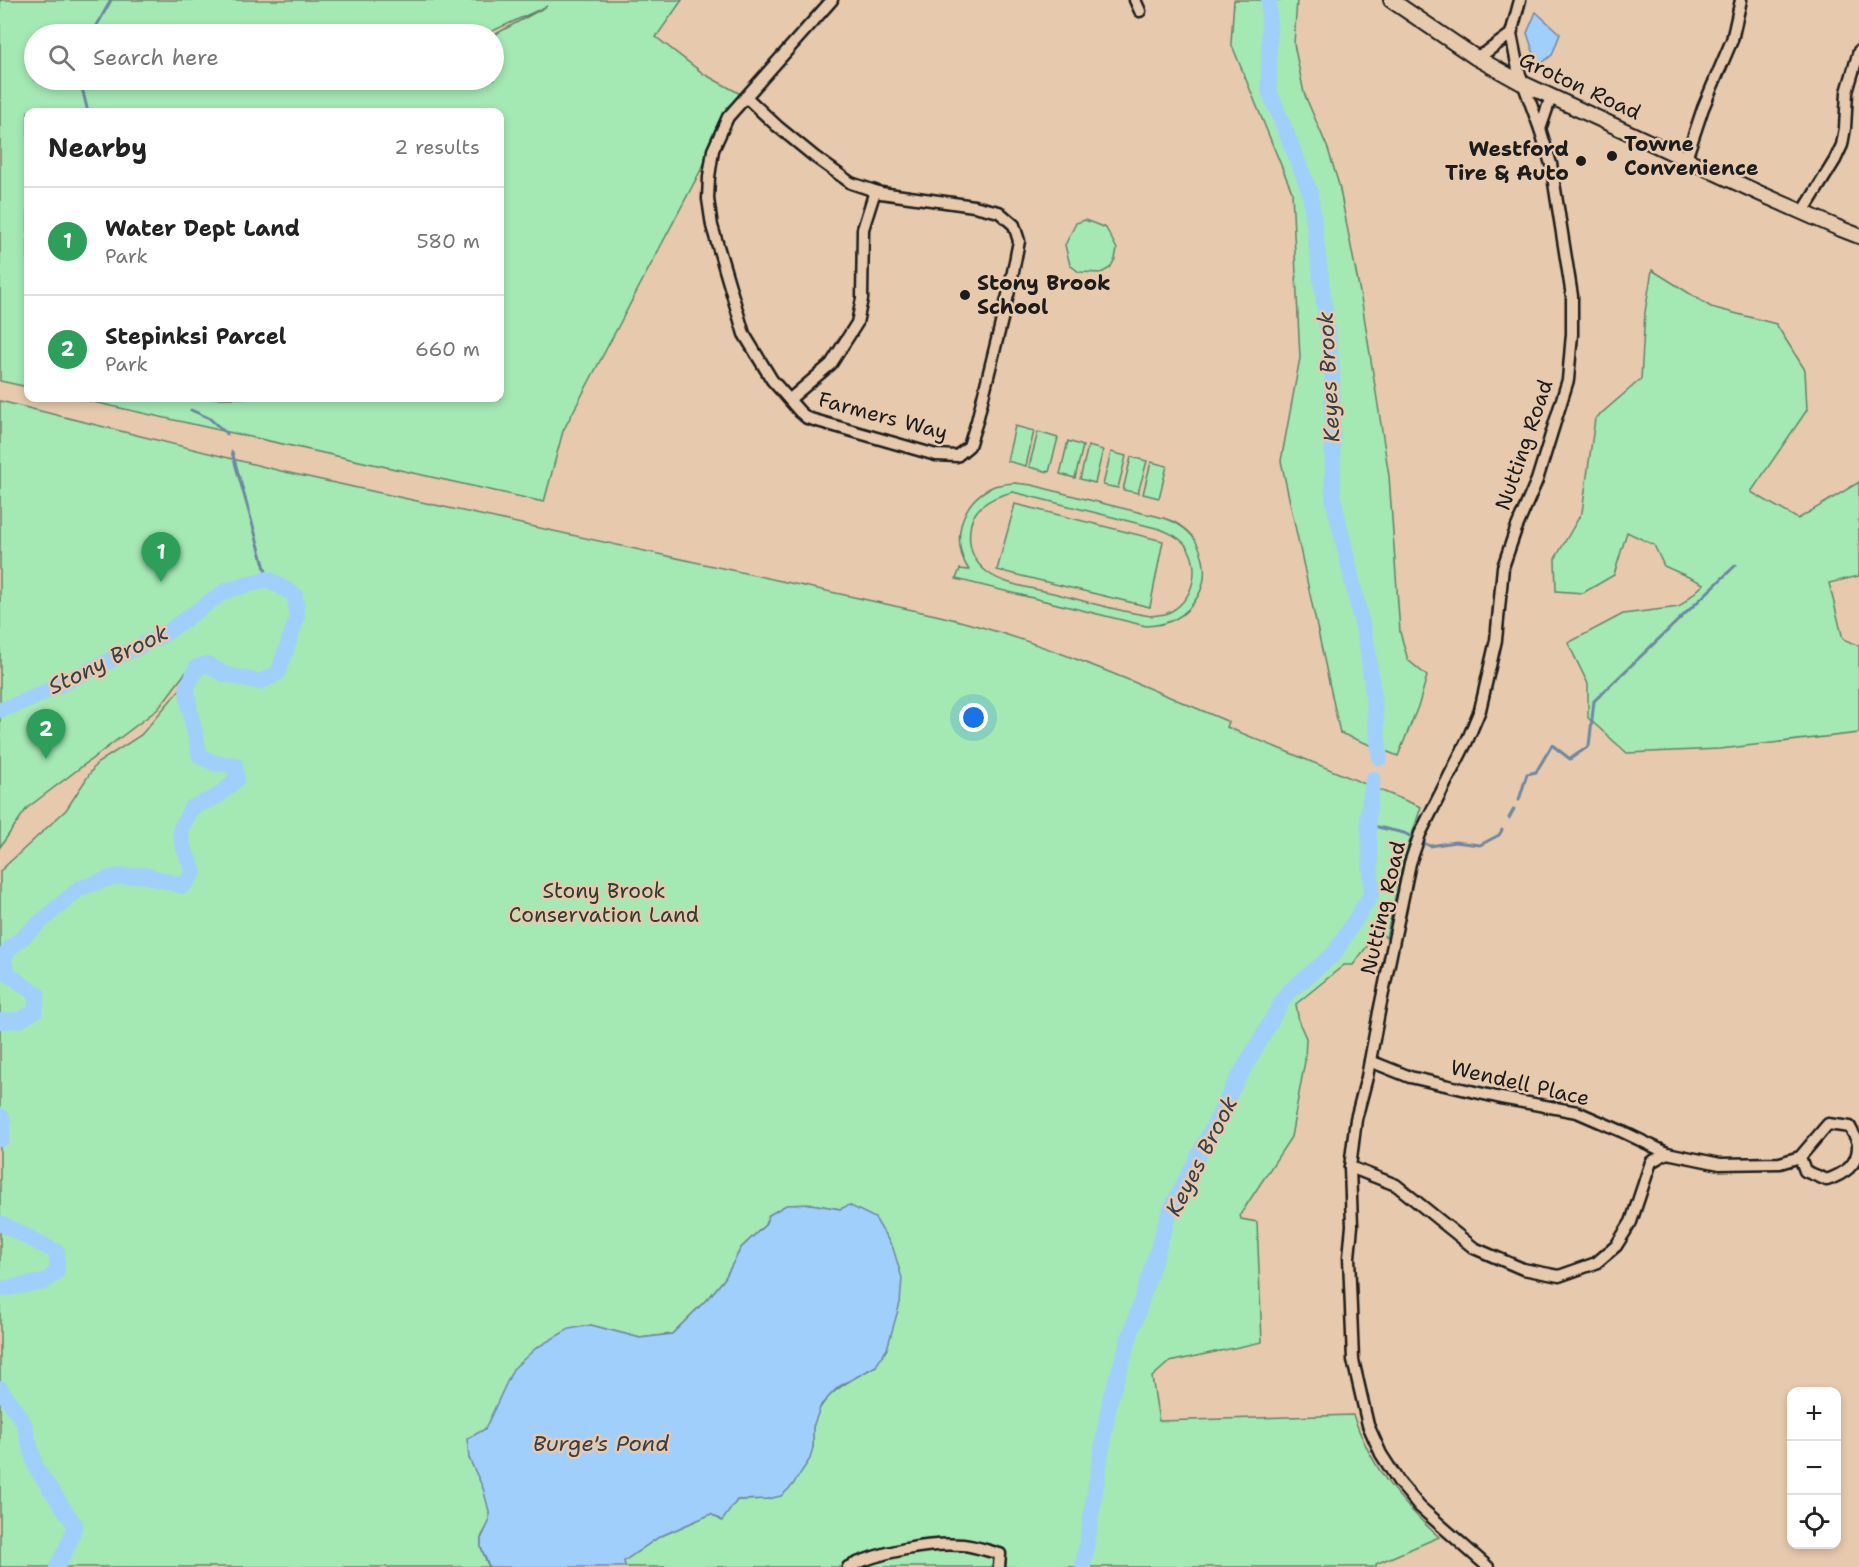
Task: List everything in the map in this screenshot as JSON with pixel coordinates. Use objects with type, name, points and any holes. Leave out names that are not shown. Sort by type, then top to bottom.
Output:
[{"type":"main road","name":"Groton Road","points":[[1391,0],[1475,57],[1522,83],[1859,236]]},
{"type":"street","name":"Farmers Way","points":[[832,0],[728,117],[713,150],[709,177],[710,214],[717,243],[744,334],[772,380],[800,412],[807,417],[936,455],[957,456],[969,446],[977,421],[1019,241],[1014,225],[999,212],[875,190]]},
{"type":"street","points":[[1135,0],[1140,11]]},
{"type":"street","points":[[1475,57],[1511,34],[1520,0]]},
{"type":"street","points":[[1686,159],[1703,108],[1732,40],[1741,0]]},
{"type":"street","name":"Nutting Road","points":[[1488,1567],[1420,1507],[1399,1482],[1381,1454],[1368,1425],[1353,1360],[1349,1257],[1352,1226],[1350,1167],[1356,1119],[1410,863],[1420,834],[1467,741],[1480,710],[1496,640],[1503,567],[1537,480],[1568,380],[1572,334],[1572,296],[1551,164],[1522,83],[1511,34]]},
{"type":"street","points":[[1803,212],[1842,145],[1847,92],[1859,51]]},
{"type":"street","points":[[746,97],[777,126],[851,183],[875,190],[863,229],[862,299],[857,323],[831,364],[790,399]]},
{"type":"street","points":[[1540,129],[1551,97]]},
{"type":"street","name":"Wendell Place","points":[[1370,1061],[1410,1077],[1577,1112],[1667,1153],[1720,1164],[1780,1163],[1800,1157]]},
{"type":"street","points":[[1828,1125],[1850,1126],[1858,1144],[1856,1158],[1847,1173],[1827,1180],[1804,1171],[1800,1157],[1828,1125]]},
{"type":"street","points":[[1350,1167],[1396,1185],[1474,1248],[1523,1269],[1559,1276],[1596,1263],[1616,1246],[1631,1222],[1651,1162],[1667,1153]]},
{"type":"street","points":[[848,1567],[887,1554],[916,1548],[962,1545],[1000,1554],[999,1567]]},
{"type":"green space","points":[[0,0],[682,0],[656,37],[704,74],[746,97],[731,113],[563,431],[544,502],[93,402],[504,402],[504,108],[24,108],[24,386],[0,381]]},
{"type":"green space","name":"Keyes Brook","points":[[1234,0],[1297,0],[1294,44],[1304,93],[1328,149],[1339,185],[1362,303],[1389,476],[1400,632],[1408,660],[1427,676],[1419,704],[1398,756],[1340,733],[1281,461],[1300,358],[1292,192],[1231,43]]},
{"type":"green space","points":[[1085,220],[1106,228],[1117,249],[1110,268],[1101,273],[1079,272],[1070,265],[1065,245],[1076,223]]},
{"type":"green space","points":[[1652,270],[1711,307],[1776,324],[1805,370],[1807,410],[1751,492],[1798,519],[1859,482],[1859,576],[1829,583],[1843,639],[1859,646],[1859,733],[1720,749],[1627,753],[1588,718],[1588,684],[1568,643],[1623,614],[1679,607],[1704,584],[1664,566],[1654,545],[1627,532],[1614,575],[1583,593],[1556,591],[1555,559],[1582,512],[1595,419],[1641,379],[1645,312]]},
{"type":"green space","name":"Stony Brook Conservation Land","points":[[0,401],[285,472],[977,626],[1014,637],[1122,677],[1229,722],[1227,727],[1421,807],[1403,862],[1386,938],[1375,926],[1371,941],[1353,965],[1344,965],[1296,1004],[1299,1022],[1306,1038],[1305,1061],[1291,1137],[1240,1215],[1241,1219],[1257,1222],[1262,1342],[1169,1362],[1152,1377],[1159,1421],[1353,1415],[1368,1451],[1387,1482],[1439,1537],[1376,1564],[1376,1567],[625,1567],[624,1561],[659,1537],[711,1514],[722,1520],[737,1500],[768,1499],[813,1447],[813,1427],[816,1416],[828,1397],[846,1383],[876,1366],[840,1209],[811,1204],[769,1215],[765,1225],[741,1248],[725,1278],[712,1294],[672,1334],[640,1338],[591,1325],[488,1423],[469,1458],[484,1489],[489,1506],[489,1522],[481,1542],[489,1567],[0,1567],[0,871],[66,810],[96,764],[141,735],[182,687],[186,672],[158,709],[27,808],[0,847]]},
{"type":"green space","points":[[1015,426],[1034,431],[1026,466],[1007,461]]},
{"type":"green space","points":[[1038,432],[1058,438],[1049,472],[1029,467]]},
{"type":"green space","points":[[1068,441],[1083,446],[1075,478],[1060,474]]},
{"type":"green space","points":[[1088,446],[1103,450],[1095,483],[1080,479]]},
{"type":"green space","points":[[1111,452],[1126,456],[1118,488],[1103,485]]},
{"type":"green space","points":[[1131,457],[1147,461],[1138,493],[1123,490]]},
{"type":"green space","points":[[1151,462],[1167,466],[1159,498],[1143,494]]},
{"type":"green space","points":[[1015,483],[1032,485],[1159,517],[1177,524],[1189,533],[1203,558],[1204,578],[1198,596],[1188,609],[1176,618],[1162,624],[1146,626],[956,579],[960,569],[969,570],[963,559],[959,535],[961,524],[972,502],[992,487]],"holes":[[[1013,492],[1160,529],[1175,536],[1190,552],[1194,572],[1193,583],[1183,602],[1175,609],[1165,614],[1151,616],[1002,580],[987,572],[977,562],[970,544],[971,523],[977,511],[994,499]]]},
{"type":"green space","points":[[1015,504],[1163,541],[1150,607],[997,570]]},
{"type":"water","points":[[1536,12],[1560,34],[1552,55],[1538,66],[1527,33]]},
{"type":"water","name":"Burge's Pond","points":[[811,1204],[840,1209],[849,1205],[875,1218],[893,1248],[902,1278],[900,1303],[887,1349],[876,1366],[838,1387],[821,1405],[813,1427],[813,1447],[810,1459],[792,1486],[781,1496],[768,1499],[737,1500],[722,1521],[711,1514],[659,1537],[624,1561],[625,1567],[489,1567],[481,1547],[481,1539],[489,1522],[489,1511],[483,1488],[469,1458],[467,1439],[485,1429],[513,1369],[536,1348],[569,1329],[591,1325],[640,1338],[672,1334],[712,1294],[725,1278],[741,1248],[765,1225],[769,1215],[786,1205]]},
{"type":"waterway","points":[[98,24],[111,0]]},
{"type":"waterway","name":"Keyes Brook","points":[[1269,0],[1269,90],[1310,192],[1332,367],[1333,497],[1368,650],[1380,758]]},
{"type":"waterway","points":[[82,90],[87,108]]},
{"type":"waterway","points":[[191,410],[209,418],[227,434]]},
{"type":"waterway","points":[[232,452],[268,579]]},
{"type":"waterway","points":[[1519,800],[1527,774],[1536,772],[1552,745],[1570,759],[1589,746],[1594,701],[1736,565]]},
{"type":"waterway","name":"Stony Brook","points":[[0,710],[26,701],[163,635],[225,591],[268,579],[295,595],[297,618],[278,673],[260,682],[224,674],[207,664],[197,667],[187,688],[200,756],[214,763],[235,765],[237,779],[218,796],[191,808],[180,831],[183,846],[194,872],[183,886],[144,875],[114,877],[80,888],[9,949],[3,959],[8,974],[38,995],[35,1011],[20,1020],[0,1021]]},
{"type":"waterway","name":"Keyes Brook","points":[[1083,1567],[1110,1399],[1170,1211],[1235,1084],[1287,993],[1334,954],[1372,893],[1368,815],[1373,779]]},
{"type":"waterway","points":[[1509,818],[1514,809]]},
{"type":"waterway","points":[[1369,825],[1404,833],[1414,838]]},
{"type":"waterway","points":[[1422,842],[1430,846],[1455,842],[1480,845],[1499,835],[1502,830]]},
{"type":"waterway","name":"Stony Brook","points":[[0,1116],[3,1119],[2,1139],[0,1139]]},
{"type":"waterway","name":"Stony Brook","points":[[0,1223],[57,1252],[57,1272],[44,1282],[0,1289]]},
{"type":"waterway","name":"Stony Brook","points":[[0,1388],[24,1423],[36,1468],[75,1525],[57,1567]]},
{"type":"place","name":"Towne Convenience","points":[[1612,156]]},
{"type":"place","name":"Westford Tire & Auto","points":[[1581,161]]},
{"type":"place","name":"Stony Brook School","points":[[965,295]]},
{"type":"place","name":"Water Dept Land","points":[[161,582]]},
{"type":"place","name":"Stepinksi Parcel","points":[[46,759]]}]
